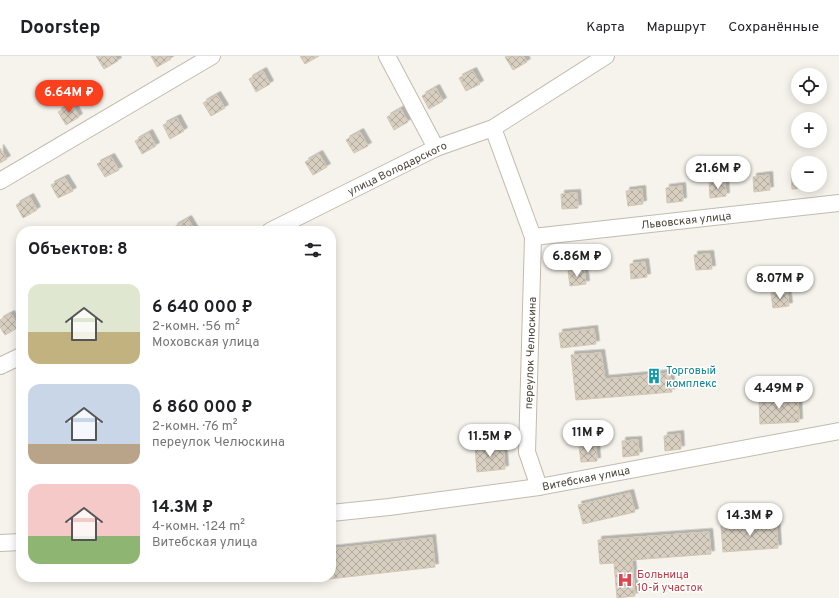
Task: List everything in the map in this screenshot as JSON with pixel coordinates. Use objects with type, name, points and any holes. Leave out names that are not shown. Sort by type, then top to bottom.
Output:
[{"type":"street","points":[[0,181],[212,56]]},
{"type":"street","points":[[387,56],[436,148]]},
{"type":"street","name":"улица Володарского","points":[[284,226],[436,148],[493,128],[606,56]]},
{"type":"street","name":"переулок Челюскина","points":[[493,128],[533,237],[526,452],[539,487]]},
{"type":"street","name":"Львовская улица","points":[[533,237],[839,203]]},
{"type":"street","points":[[0,366],[16,358]]},
{"type":"street","name":"Витебская улица","points":[[336,512],[389,507],[539,487],[839,431]]},
{"type":"street","points":[[0,544],[16,542]]},
{"type":"building","points":[[96,56],[115,56],[118,61],[104,69]]},
{"type":"building","points":[[151,56],[169,56],[171,59],[157,67]]},
{"type":"building","points":[[300,56],[319,56],[305,64]]},
{"type":"building","points":[[523,56],[527,62],[513,70],[505,57]]},
{"type":"building","points":[[263,71],[270,84],[256,92],[249,79]]},
{"type":"building","points":[[473,71],[480,84],[466,91],[459,78]]},
{"type":"building","points":[[436,88],[443,101],[429,109],[422,96]]},
{"type":"building","points":[[217,95],[225,108],[211,116],[203,103]]},
{"type":"building","points":[[72,104],[79,117],[66,125],[58,112]]},
{"type":"building","points":[[401,109],[408,122],[394,130],[387,117]]},
{"type":"building","points":[[177,118],[184,131],[170,139],[163,125]]},
{"type":"building","points":[[360,132],[368,146],[354,153],[346,140]]},
{"type":"building","points":[[149,133],[156,146],[142,154],[135,141]]},
{"type":"building","points":[[0,148],[7,159],[0,163]]},
{"type":"building","points":[[319,154],[327,167],[313,175],[305,162]]},
{"type":"building","points":[[111,157],[119,170],[105,177],[97,164]]},
{"type":"building","points":[[769,175],[770,190],[754,192],[753,177]]},
{"type":"building","points":[[65,178],[73,191],[58,198],[51,185]]},
{"type":"building","points":[[725,181],[726,196],[710,198],[709,183]]},
{"type":"building","points":[[682,186],[683,201],[667,203],[666,188]]},
{"type":"building","points":[[642,189],[643,204],[628,206],[626,191]]},
{"type":"building","points":[[577,193],[578,208],[562,209],[561,194]]},
{"type":"building","points":[[30,197],[37,210],[23,218],[16,205]]},
{"type":"building","points":[[188,219],[192,226],[176,226]]},
{"type":"building","points":[[710,254],[712,269],[696,270],[694,255]]},
{"type":"building","points":[[645,262],[647,277],[631,279],[630,264]]},
{"type":"building","points":[[584,269],[586,284],[570,286],[568,271]]},
{"type":"building","points":[[787,291],[789,306],[773,308],[771,293]]},
{"type":"building","points":[[11,314],[16,322],[16,329],[5,335],[0,327],[0,320]]},
{"type":"building","points":[[594,329],[596,344],[561,348],[559,333]]},
{"type":"building","name":"Торговый комплекс","points":[[601,353],[605,379],[670,373],[672,392],[576,400],[571,355]]},
{"type":"building","points":[[798,396],[799,422],[760,424],[759,398]]},
{"type":"building","points":[[680,434],[681,449],[665,451],[664,436]]},
{"type":"building","points":[[638,440],[639,455],[623,457],[622,441]]},
{"type":"building","points":[[503,445],[505,469],[477,472],[475,447]]},
{"type":"building","points":[[596,446],[597,461],[581,462],[579,447]]},
{"type":"building","points":[[630,493],[635,512],[583,524],[578,505]]},
{"type":"building","name":"Больница 10-й участок","points":[[776,521],[778,548],[723,552],[721,526]]},
{"type":"building","name":"Больница 10-й участок","points":[[709,532],[711,554],[632,560],[635,596],[617,598],[614,563],[600,564],[598,540]]},
{"type":"building","points":[[432,538],[435,567],[336,578],[336,548]]},
{"type":"place","name":"Торговый комплекс","points":[[654,376]]},
{"type":"place","name":"Больница 10-й участок","points":[[625,580]]}]
